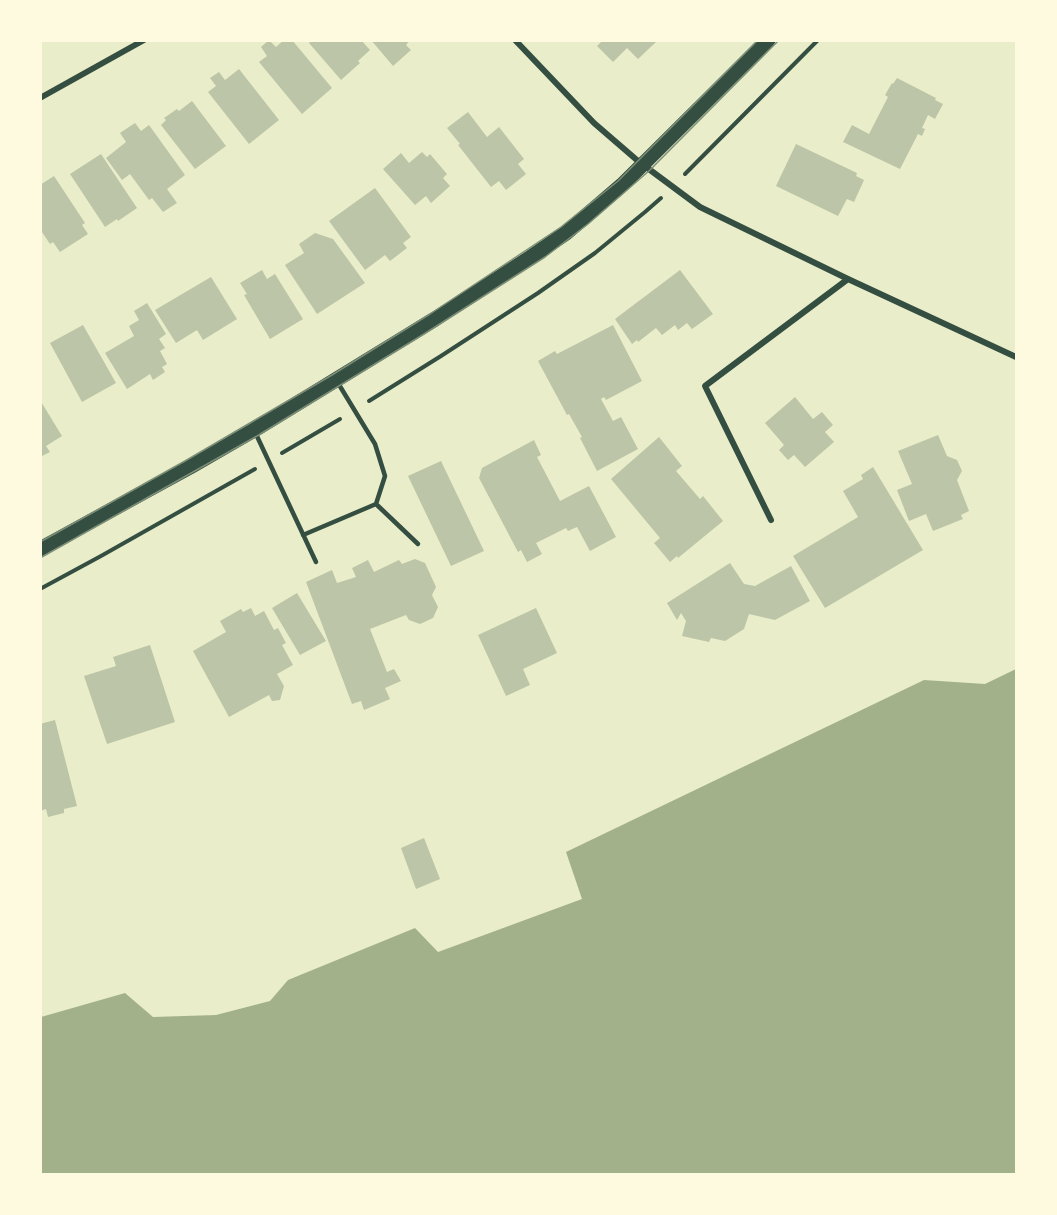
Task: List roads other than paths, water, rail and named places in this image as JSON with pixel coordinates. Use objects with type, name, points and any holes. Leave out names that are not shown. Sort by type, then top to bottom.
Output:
[{"type":"main road","points":[[40,549],[254,430],[435,319],[566,233],[644,165],[768,40]]},
{"type":"street","points":[[40,98],[144,40]]},
{"type":"street","points":[[515,40],[594,123],[644,165],[700,207],[1017,357]]},
{"type":"street","points":[[771,520],[705,386],[848,279]]},
{"type":"lane","points":[[303,535],[376,504],[385,476],[375,444],[337,380]]},
{"type":"lane","points":[[254,430],[316,562]]},
{"type":"lane","points":[[376,504],[417,544]]},
{"type":"tram line","points":[[40,542],[332,375],[430,314],[561,227],[618,181],[758,40]]},
{"type":"tram line","points":[[40,558],[257,436],[545,257],[588,224],[650,170],[779,40]]}]
